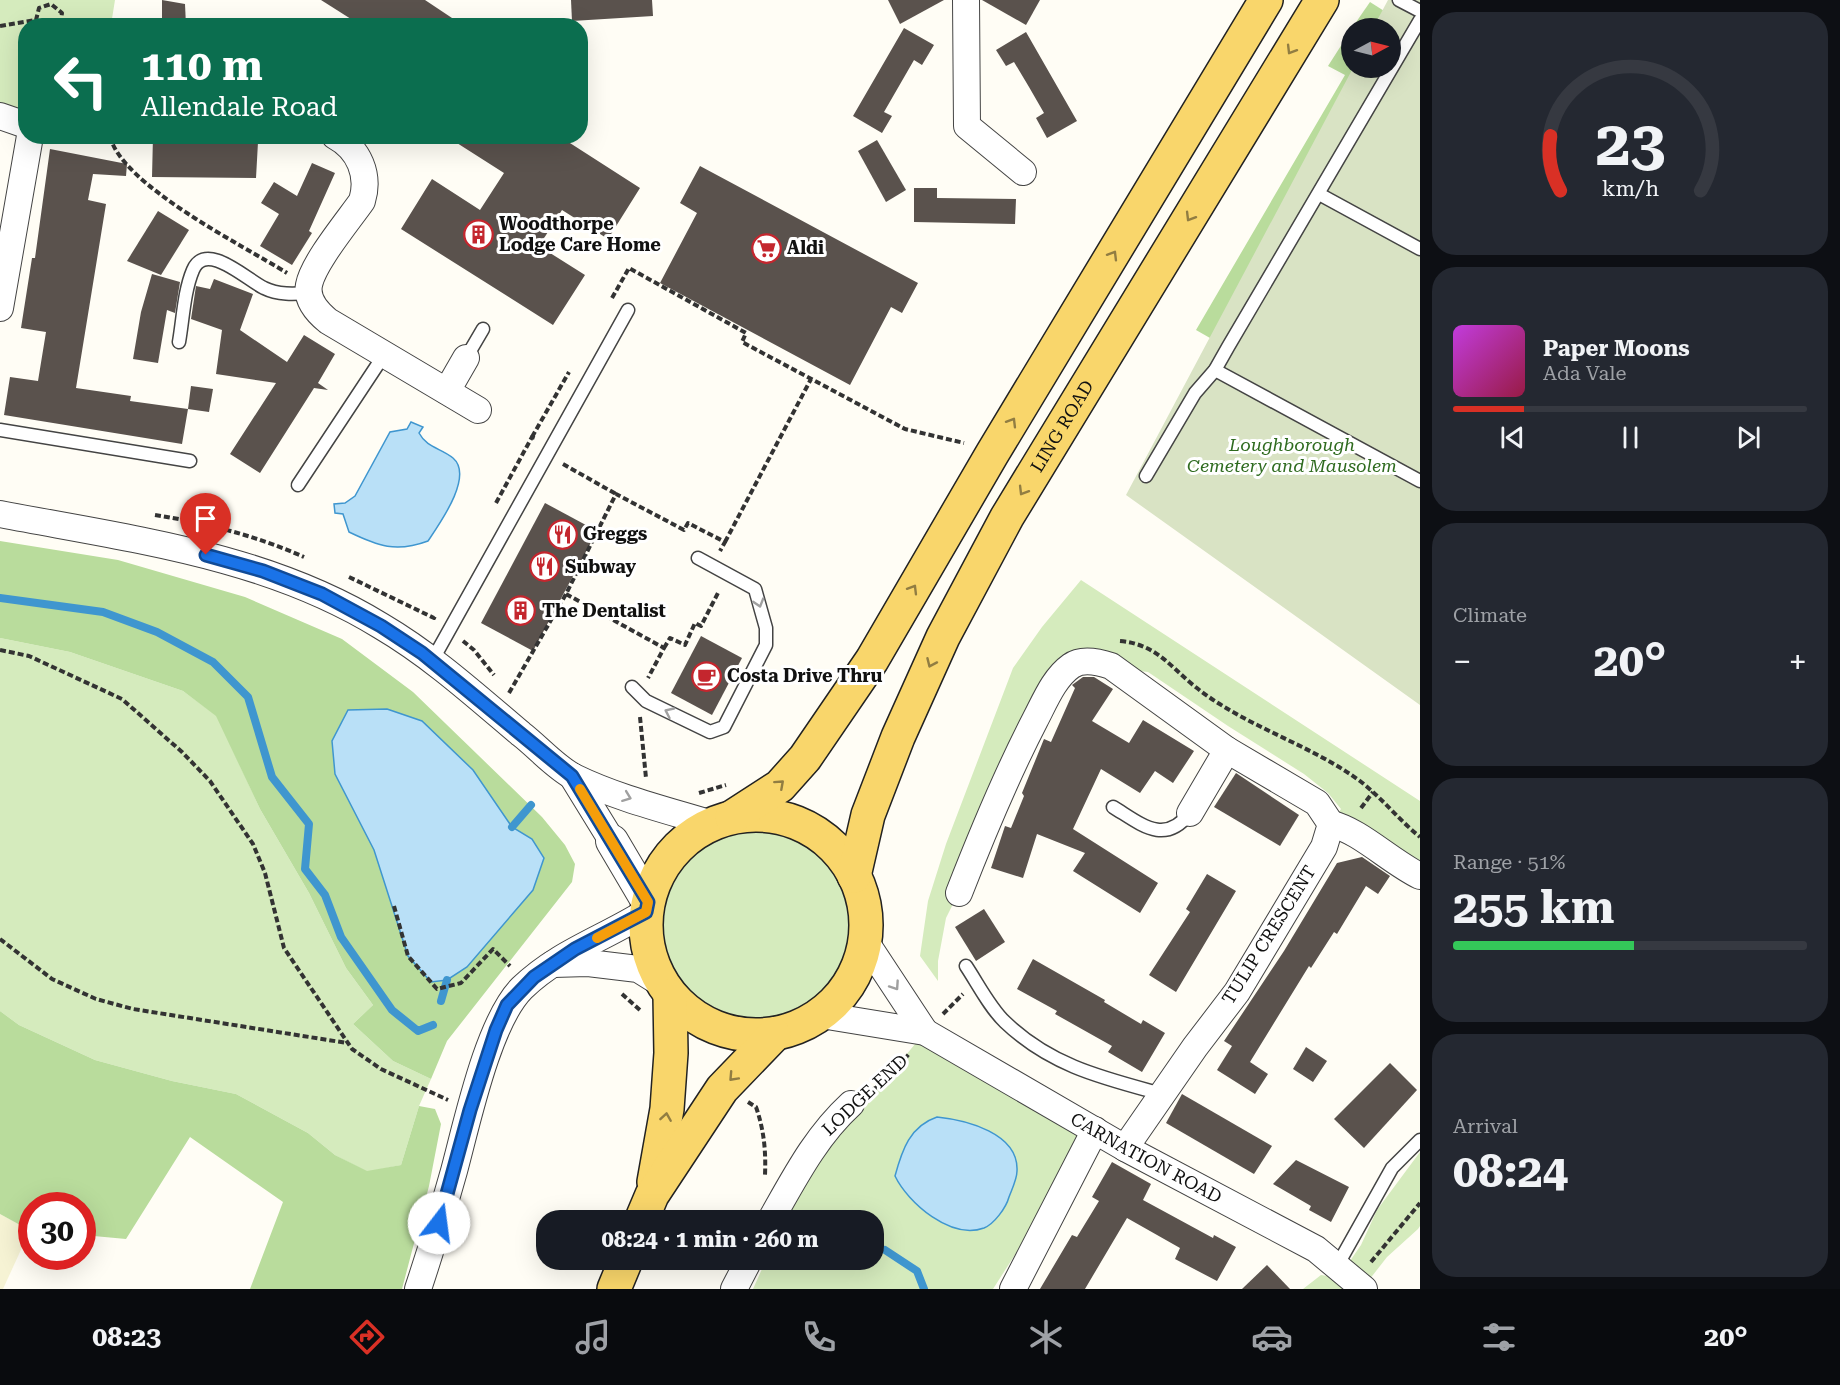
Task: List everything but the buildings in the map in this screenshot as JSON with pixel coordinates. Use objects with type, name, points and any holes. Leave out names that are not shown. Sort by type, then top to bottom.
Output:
[{"type":"main road","points":[[647,1208],[667,1109],[671,1053],[666,990],[646,942],[647,907],[660,870],[679,846],[780,786],[805,758],[872,660],[986,465],[1266,0]]},
{"type":"main road","name":"LING ROAD","points":[[854,876],[868,815],[898,737],[943,637],[1013,508],[1322,0]]},
{"type":"main road","points":[[666,990],[708,1025],[732,1034],[774,1035],[803,1025],[821,1015],[837,1001],[850,984],[859,964],[865,941],[866,915],[854,876],[832,845],[798,823],[758,815],[722,821]]},
{"type":"main road","points":[[647,1208],[722,1089],[774,1035]]},
{"type":"main road","points":[[614,1289],[622,1270]]},
{"type":"street","points":[[966,0],[967,126],[1023,172]]},
{"type":"street","points":[[0,116],[18,122]]},
{"type":"street","points":[[0,308],[29,144]]},
{"type":"street","points":[[342,144],[361,164],[366,190],[362,201],[318,265],[309,289],[315,310],[327,321],[478,410]]},
{"type":"street","points":[[447,391],[466,358]]},
{"type":"street","points":[[0,514],[162,545],[246,565],[311,590],[381,626],[432,661],[572,776],[643,803],[722,821]]},
{"type":"street","points":[[958,893],[989,814],[1021,747],[1060,675],[1073,664],[1090,662],[1111,666],[1227,750],[1317,803],[1331,824],[1347,828],[1386,857],[1420,876]]},
{"type":"street","points":[[1190,813],[1227,750]]},
{"type":"street","points":[[418,1289],[470,1110],[496,1030],[507,1005],[527,983],[552,964],[647,907],[612,841],[572,776]]},
{"type":"street","name":"TULIP CRESCENT","points":[[1125,1148],[1161,1094],[1237,992],[1324,847],[1331,824]]},
{"type":"street","name":"CARNATION ROAD","points":[[865,941],[925,1032]]},
{"type":"street","points":[[552,964],[588,963],[638,969],[666,990]]},
{"type":"street","name":"CARNATION ROAD","points":[[821,1015],[925,1032],[1125,1148],[1316,1249],[1352,1278]]},
{"type":"street","name":"LODGE END","points":[[776,1210],[812,1148],[834,1119],[851,1104]]},
{"type":"street","points":[[1013,1289],[1095,1130]]},
{"type":"street","points":[[734,1289],[744,1270]]},
{"type":"lane","points":[[1399,0],[1420,11]]},
{"type":"lane","points":[[1146,476],[1195,393],[1215,370],[1420,20]]},
{"type":"lane","points":[[1319,194],[1420,249]]},
{"type":"lane","points":[[179,342],[189,282],[194,267],[203,259],[214,259],[264,288],[287,294],[309,289]]},
{"type":"lane","points":[[432,661],[628,310]]},
{"type":"lane","points":[[466,358],[483,329]]},
{"type":"lane","points":[[298,485],[384,355]]},
{"type":"lane","points":[[1215,370],[1420,481]]},
{"type":"lane","points":[[0,430],[190,461]]},
{"type":"lane","points":[[632,687],[648,702],[710,732],[724,727],[766,645],[766,628],[755,589],[698,558]]},
{"type":"lane","points":[[1113,807],[1149,829],[1165,831],[1179,826],[1190,813]]},
{"type":"lane","points":[[966,966],[1004,1022],[1050,1054],[1075,1070],[1161,1094]]},
{"type":"lane","points":[[1352,1278],[1392,1168],[1420,1140]]},
{"type":"path","points":[[36,18],[39,8],[51,2],[62,14],[61,18]]},
{"type":"path","points":[[0,26],[18,23]]},
{"type":"path","points":[[114,144],[120,156],[149,188],[309,289]]},
{"type":"path","points":[[606,308],[629,268],[746,333],[742,342],[905,429],[974,446]]},
{"type":"path","points":[[494,507],[572,367]]},
{"type":"path","points":[[644,762],[640,718],[656,689],[646,684],[670,638],[685,645],[695,623],[701,626],[721,587],[706,579],[810,379]]},
{"type":"path","points":[[532,437],[567,455],[562,465],[684,530],[688,523],[725,542]]},
{"type":"path","points":[[508,694],[566,594],[616,494]]},
{"type":"path","points":[[151,514],[185,520],[271,543],[312,561]]},
{"type":"path","points":[[342,574],[434,618],[474,650],[495,676]]},
{"type":"path","points":[[566,594],[664,648]]},
{"type":"path","points":[[434,618],[439,608]]},
{"type":"path","points":[[1110,640],[1131,642],[1153,651],[1173,664],[1193,685],[1225,705],[1259,726],[1322,756],[1372,792],[1420,837]]},
{"type":"path","points":[[0,650],[29,656],[122,699],[182,752],[210,781],[253,844],[264,873],[284,948],[348,1043],[381,1070],[470,1110]]},
{"type":"path","points":[[501,685],[516,700]]},
{"type":"path","points":[[639,778],[646,782]]},
{"type":"path","points":[[394,906],[408,956],[437,989],[461,983],[493,949],[527,983]]},
{"type":"path","points":[[0,939],[52,979],[96,999],[133,1010],[348,1043]]},
{"type":"path","name":"LODGE END","points":[[851,1104],[882,1084],[925,1032],[976,981]]},
{"type":"path","points":[[1352,1278],[1420,1203]]},
{"type":"shaded area","points":[[0,1214],[18,1224],[18,1256],[3,1289],[0,1289]]},
{"type":"green space","points":[[0,0],[115,0],[112,18],[18,18],[18,122],[0,116]]},
{"type":"green space","name":"Loughborough Cemetery and Mausolem","points":[[1388,0],[1420,0],[1420,705],[1126,495],[1348,78],[1401,78],[1401,18],[1378,18]]},
{"type":"green space","points":[[1370,2],[1395,18],[1359,18]]},
{"type":"green space","points":[[1341,46],[1341,73],[1328,66]]},
{"type":"green space","points":[[1343,78],[1371,78],[1217,342],[1196,330]]},
{"type":"green space","points":[[0,541],[118,560],[245,597],[342,639],[413,692],[542,817],[565,845],[575,864],[572,882],[447,1041],[431,1079],[393,1061],[353,1024],[373,1005],[346,968],[309,893],[260,809],[216,716],[183,691],[70,652],[0,638]]},
{"type":"green space","points":[[1081,580],[1420,801],[1420,876],[1331,824],[1341,809],[1328,793],[1304,774],[1148,672],[1073,664],[946,918],[938,961],[938,981],[920,956],[928,901],[946,844],[1013,668],[1042,627]]},
{"type":"green space","points":[[0,638],[70,652],[183,691],[217,716],[260,809],[309,893],[346,968],[373,1005],[353,1024],[393,1061],[431,1079],[419,1106],[401,1165],[367,1172],[335,1155],[308,1133],[236,1094],[172,1081],[95,1060],[19,1025],[0,1011]]},
{"type":"green space","points":[[756,816],[777,818],[798,824],[834,848],[858,884],[864,905],[866,926],[864,947],[858,968],[834,1004],[798,1028],[777,1034],[756,1036],[735,1034],[714,1028],[678,1004],[654,968],[648,947],[646,926],[648,905],[654,884],[678,848],[714,824],[735,818]]},
{"type":"green space","points":[[0,1011],[19,1025],[95,1060],[172,1081],[236,1094],[308,1133],[335,1155],[367,1171],[401,1165],[419,1106],[435,1109],[441,1124],[429,1186],[402,1289],[250,1289],[283,1202],[190,1137],[126,1239],[96,1236],[96,1192],[18,1192],[18,1224],[0,1214]]},
{"type":"green space","points":[[925,1032],[1095,1130],[993,1289],[753,1289],[762,1270],[884,1270],[884,1210],[788,1210],[851,1104],[882,1084]]},
{"type":"green space","points":[[1420,1152],[1420,1226],[1418,1229],[1387,1257],[1362,1289],[1303,1289],[1321,1275],[1353,1280],[1343,1271],[1361,1245],[1377,1210]]},
{"type":"water","points":[[411,422],[423,427],[419,433],[426,442],[453,458],[460,476],[447,512],[428,541],[406,547],[378,544],[349,532],[343,514],[335,513],[334,504],[345,503],[355,496],[390,432],[407,429]]},
{"type":"water","points":[[387,709],[422,721],[473,770],[512,827],[532,839],[544,858],[533,890],[467,967],[447,980],[431,982],[408,956],[374,850],[335,774],[332,741],[348,710]]},
{"type":"water","points":[[937,1117],[962,1121],[989,1131],[1009,1147],[1015,1158],[1017,1174],[1007,1201],[996,1219],[984,1228],[958,1229],[932,1217],[910,1197],[895,1176],[908,1140],[920,1126]]},
{"type":"waterway","points":[[0,598],[103,612],[157,632],[213,662],[248,697],[272,777],[309,824],[305,869],[325,895],[341,937],[392,1010],[418,1031],[433,1025]]},
{"type":"waterway","points":[[512,827],[531,805]]},
{"type":"waterway","points":[[441,1001],[447,980]]},
{"type":"waterway","points":[[885,1250],[917,1271],[924,1289]]},
{"type":"slow traffic","points":[[580,789],[648,902],[646,912],[597,938]]},
{"type":"place","name":"Woodthorpe Lodge Care Home","points":[[478,234]]},
{"type":"place","name":"Aldi","points":[[766,248]]},
{"type":"place","name":"Greggs","points":[[562,534]]},
{"type":"place","name":"Subway","points":[[544,567]]},
{"type":"place","name":"The Dentalist","points":[[521,611]]},
{"type":"place","name":"Costa Drive Thru","points":[[706,676]]},
{"type":"route","points":[[206,555],[246,565],[322,594],[381,626],[422,653],[572,776],[648,902],[646,912],[575,949],[534,977],[507,1005],[496,1030],[470,1110],[439,1223]]}]
